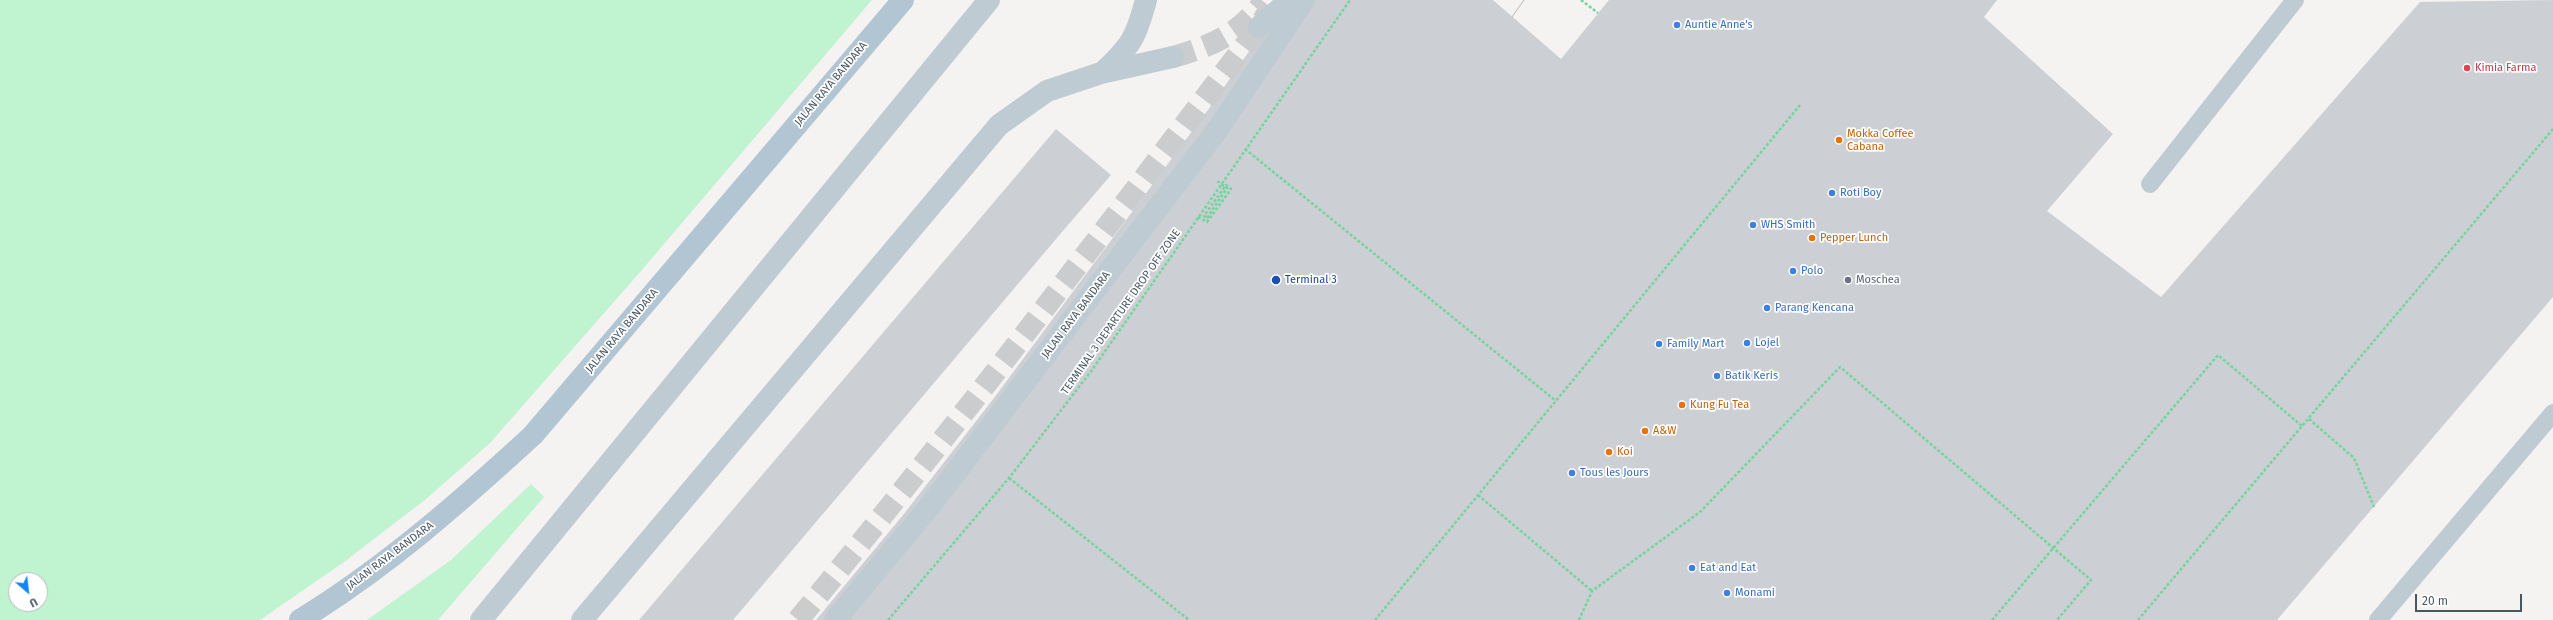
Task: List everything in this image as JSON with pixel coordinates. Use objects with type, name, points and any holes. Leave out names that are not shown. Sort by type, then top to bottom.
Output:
[{"type":"main road","name":"JALAN RAYA BANDARA","points":[[300,620],[397,553],[465,498],[533,435],[903,0]]},
{"type":"street","points":[[481,620],[989,0]]},
{"type":"street","points":[[1101,73],[1127,50],[1139,24],[1146,0]]},
{"type":"street","points":[[1259,27],[1290,0]]},
{"type":"street","name":"JALAN RAYA BANDARA","points":[[835,620],[930,506],[1218,129],[1304,0]]},
{"type":"street","points":[[582,620],[999,125],[1047,91],[1101,73],[1173,58]]},
{"type":"lane","points":[[2150,184],[2295,0]]},
{"type":"lane","points":[[2378,620],[2553,414]]},
{"type":"path","name":"TERMINAL 3 DEPARTURE DROP OFF ZONE","points":[[888,620],[1009,478],[1092,370],[1350,0]]},
{"type":"path","points":[[1581,0],[1598,13]]},
{"type":"path","points":[[1375,620],[1800,105]]},
{"type":"path","points":[[2138,620],[2553,129]]},
{"type":"path","points":[[1245,149],[1556,401]]},
{"type":"path","points":[[1198,216],[1207,222],[1231,189],[1226,184],[1204,216],[1206,218],[1227,188]]},
{"type":"path","points":[[1992,620],[2218,355],[2302,426]]},
{"type":"path","points":[[1579,620],[1592,591],[1700,512],[1840,367],[2091,580],[2057,620]]},
{"type":"path","points":[[2309,419],[2354,458],[2374,507]]},
{"type":"path","points":[[1009,478],[1189,620]]},
{"type":"path","points":[[1478,495],[1592,591]]},
{"type":"green space","points":[[0,0],[872,0],[641,271],[490,443],[426,499],[344,562],[260,620],[0,620]]},
{"type":"green space","points":[[531,484],[544,497],[438,620],[367,620],[451,560]]},
{"type":"building","points":[[1285,0],[1493,0],[1561,59],[1609,0],[1997,0],[1984,17],[2113,134],[2047,211],[2161,297],[2420,2],[2553,0],[2553,297],[2277,620],[816,620],[903,515],[994,398],[1210,107]]},
{"type":"building","points":[[1056,129],[1111,175],[733,620],[639,620]]},
{"type":"tunnel","points":[[1173,57],[1223,38],[1244,23],[1264,2]]},
{"type":"tunnel","points":[[798,620],[974,400],[1259,27],[1269,10]]},
{"type":"tram line","points":[[1512,17],[1524,0]]},
{"type":"place","name":"Auntie Anne's","points":[[1677,25]]},
{"type":"place","name":"Kimia Farma","points":[[2467,68]]},
{"type":"place","name":"Mokka Coffee Cabana","points":[[1839,140]]},
{"type":"place","name":"Roti Boy","points":[[1832,193]]},
{"type":"place","name":"WHS Smith","points":[[1753,225]]},
{"type":"place","name":"Pepper Lunch","points":[[1812,238]]},
{"type":"place","name":"Polo","points":[[1793,271]]},
{"type":"place","name":"Terminal 3","points":[[1276,280]]},
{"type":"place","name":"Moschea","points":[[1848,280]]},
{"type":"place","name":"Parang Kencana","points":[[1767,308]]},
{"type":"place","name":"Lojel","points":[[1747,343]]},
{"type":"place","name":"Family Mart","points":[[1659,344]]},
{"type":"place","name":"Batik Keris","points":[[1717,376]]},
{"type":"place","name":"Kung Fu Tea","points":[[1682,405]]},
{"type":"place","name":"A&W","points":[[1645,431]]},
{"type":"place","name":"Koi","points":[[1609,452]]},
{"type":"place","name":"Tous les Jours","points":[[1572,473]]},
{"type":"place","name":"Eat and Eat","points":[[1692,568]]},
{"type":"place","name":"Monami","points":[[1727,593]]}]
